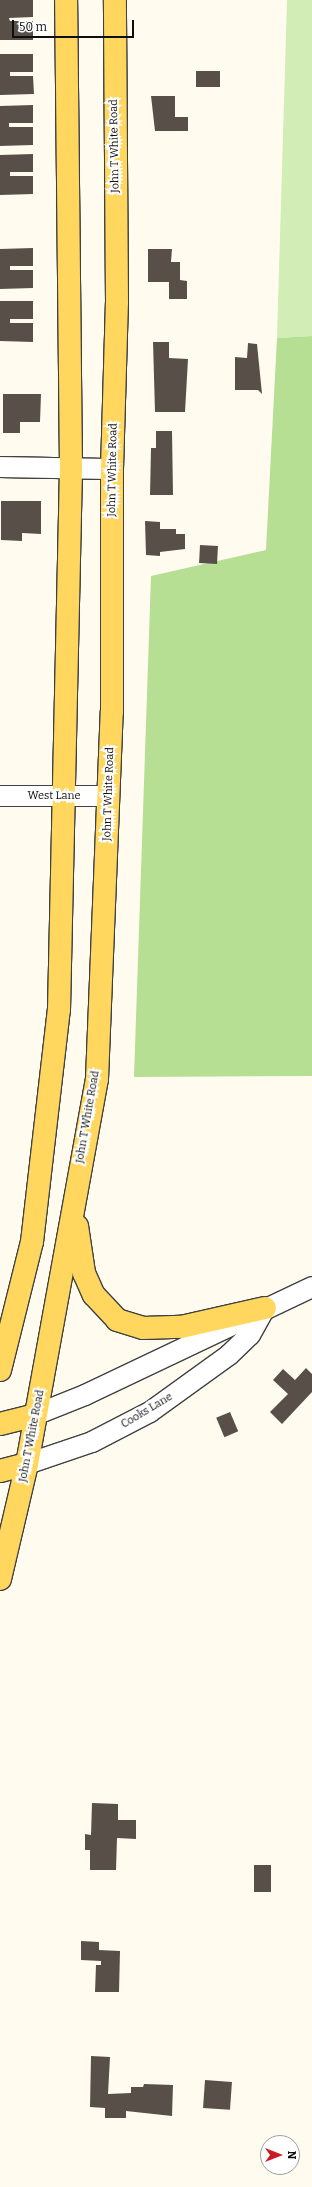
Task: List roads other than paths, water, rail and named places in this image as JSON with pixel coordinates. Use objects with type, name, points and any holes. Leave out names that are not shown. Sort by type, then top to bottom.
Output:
[{"type":"main road","points":[[0,1370],[32,1242],[59,1010],[62,796],[71,468],[66,0]]},
{"type":"main road","name":"John T White Road","points":[[0,1579],[27,1464],[34,1415],[97,1079],[109,796],[112,469],[117,302],[115,0]]},
{"type":"main road","points":[[74,1197],[84,1273],[94,1295],[117,1320],[143,1328],[181,1327],[264,1308]]},
{"type":"main road","points":[[0,1424],[34,1415]]},
{"type":"main road","name":"Cooks Lane","points":[[0,1471],[27,1464]]},
{"type":"street","points":[[0,467],[112,469]]},
{"type":"street","name":"West Lane","points":[[0,796],[109,796]]},
{"type":"street","points":[[34,1415],[85,1395],[264,1308],[312,1287]]},
{"type":"street","name":"Cooks Lane","points":[[27,1464],[92,1442],[150,1412],[229,1355],[250,1335],[264,1308]]}]
